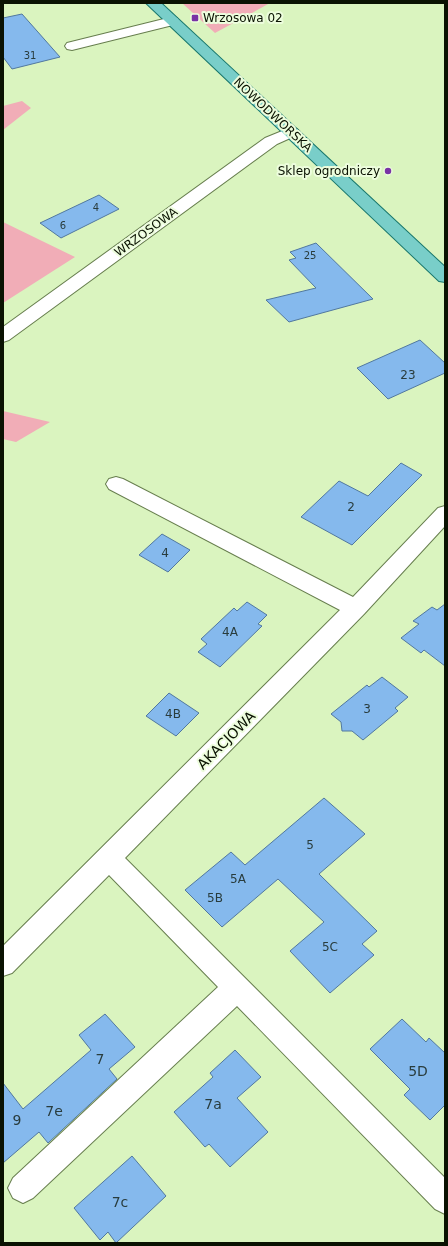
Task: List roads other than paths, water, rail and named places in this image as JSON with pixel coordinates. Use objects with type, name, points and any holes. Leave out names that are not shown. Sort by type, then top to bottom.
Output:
[{"type":"main road","name":"NOWODWORSKA","points":[[153,3],[445,277]]},
{"type":"street","points":[[72,46],[172,21]]},
{"type":"street","name":"WRZOSOWA","points":[[3,336],[271,141],[292,132]]},
{"type":"street","points":[[116,484],[356,608]]},
{"type":"street","name":"AKACJOWA","points":[[3,964],[356,608],[445,513]]},
{"type":"street","points":[[109,858],[445,1199]]},
{"type":"street","points":[[23,1188],[237,988]]},
{"type":"place","name":"Wrzosowa 02","points":[[195,18]]},
{"type":"place","name":"Sklep ogrodniczy","points":[[388,171]]}]
